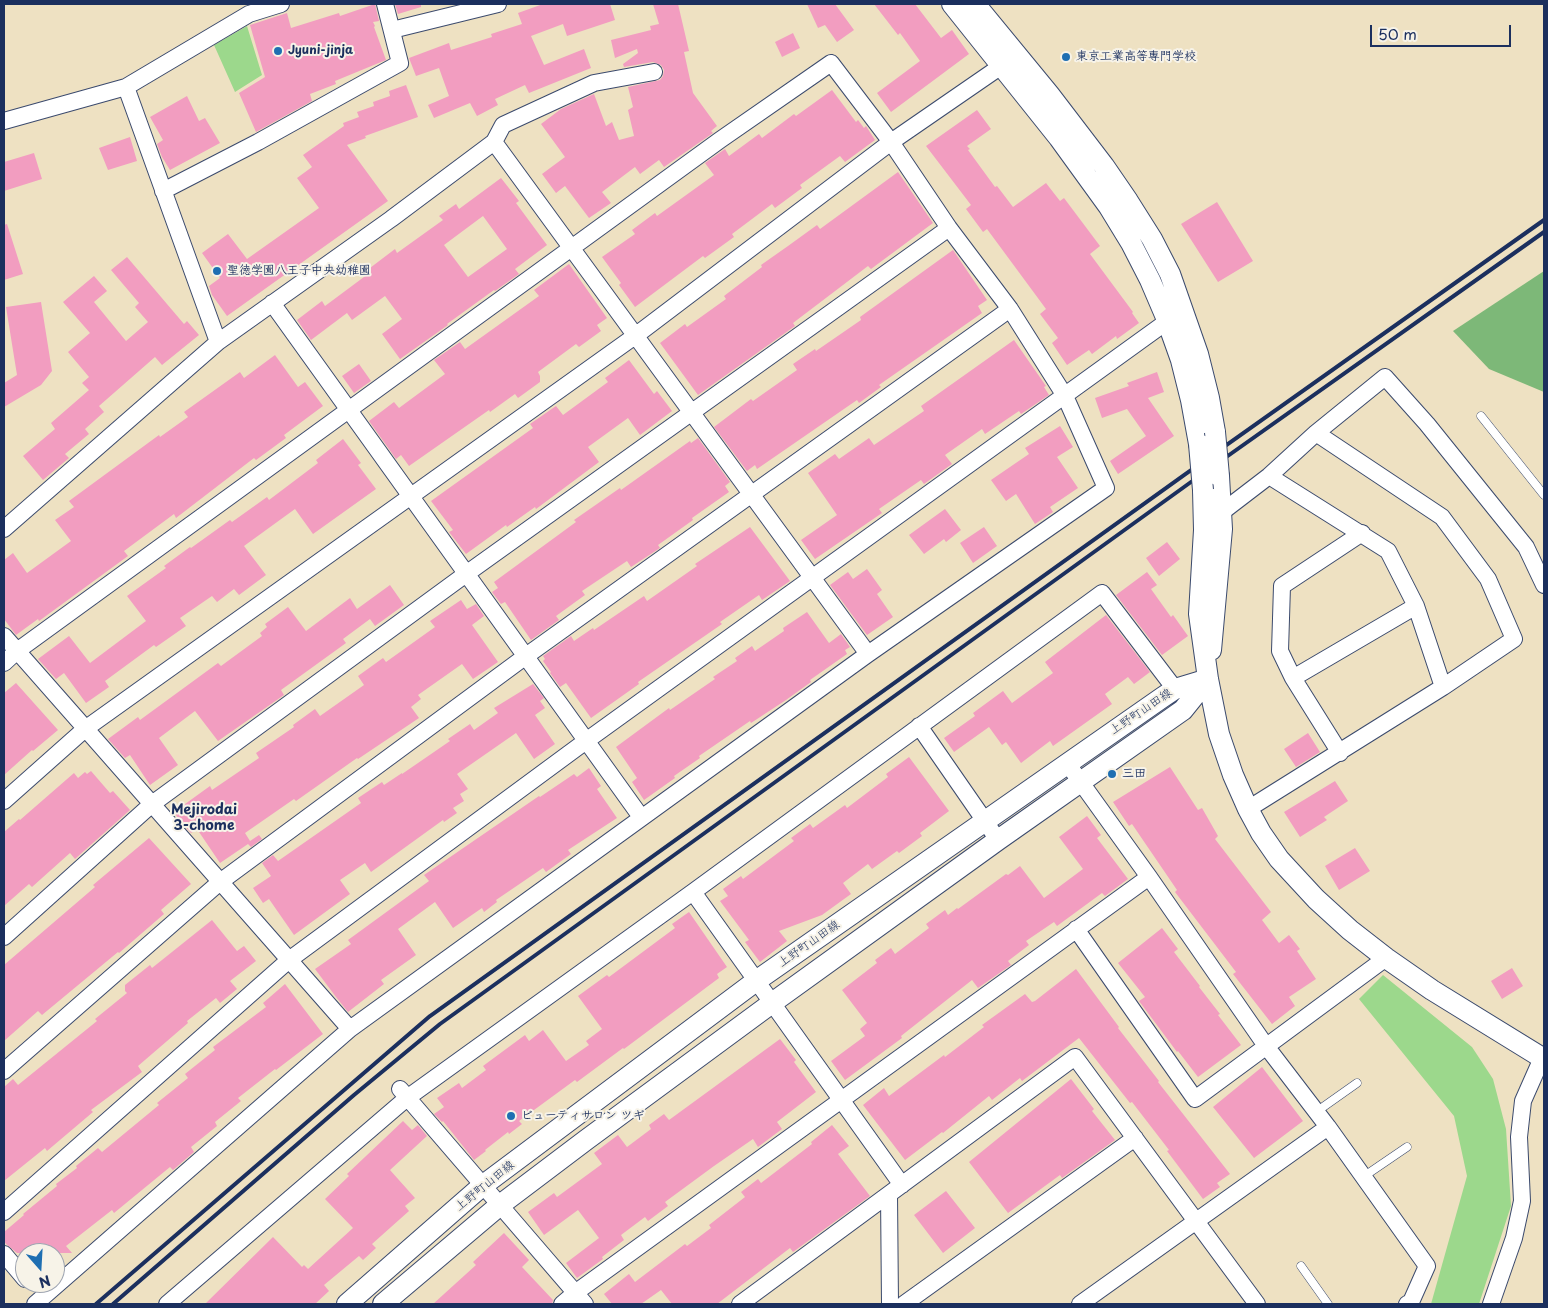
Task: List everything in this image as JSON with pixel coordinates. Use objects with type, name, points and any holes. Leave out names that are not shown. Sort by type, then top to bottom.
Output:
[{"type":"street","points":[[4,121],[126,87],[247,9],[281,4]]},
{"type":"street","points":[[163,191],[258,142],[400,63],[385,4]]},
{"type":"street","points":[[392,30],[498,4]]},
{"type":"street","points":[[952,4],[1009,60],[1079,134],[1128,201],[1152,239],[1170,274],[1175,316],[1198,354],[1209,398],[1203,490],[1213,513]]},
{"type":"street","points":[[975,4],[1009,60]]},
{"type":"street","points":[[4,802],[85,729],[635,336],[891,142],[1009,60]]},
{"type":"street","points":[[4,663],[17,651],[571,248],[720,140],[831,63],[891,142],[949,228],[1010,309],[1065,396],[1106,488],[868,654],[350,1029],[39,1301]]},
{"type":"street","points":[[4,529],[218,342],[391,219],[494,142],[503,125],[594,83],[654,72]]},
{"type":"street","points":[[126,87],[218,342]]},
{"type":"street","points":[[494,142],[868,654]]},
{"type":"street","points":[[4,937],[152,804],[466,574],[949,228]]},
{"type":"street","points":[[272,303],[641,818]]},
{"type":"street","points":[[4,1071],[220,882],[526,656],[1010,309]]},
{"type":"street","points":[[4,1212],[290,960],[586,740],[1175,316]]},
{"type":"street","points":[[1213,513],[1269,476],[1316,433],[1385,377],[1428,424],[1526,547],[1544,585]]},
{"type":"street","points":[[1248,810],[1443,688],[1514,639],[1488,579],[1442,517],[1316,433]]},
{"type":"street","points":[[1207,438],[1219,476],[1213,513],[1215,614],[1208,679],[1220,734],[1233,776],[1248,810],[1279,859],[1316,899],[1350,930],[1386,958],[1543,1058],[1523,1100],[1519,1137],[1522,1201],[1514,1238],[1491,1304]]},
{"type":"street","points":[[1269,476],[1388,550],[1416,606],[1443,688]]},
{"type":"street","points":[[1340,753],[1293,678],[1280,652],[1282,586],[1362,533]]},
{"type":"street","points":[[167,1304],[403,1094],[693,892],[1102,593],[1175,689]]},
{"type":"street","points":[[1293,678],[1416,606]]},
{"type":"street","points":[[4,636],[350,1029]]},
{"type":"street","name":"上野町山田線","points":[[347,1304],[482,1186],[756,981],[1175,689],[1208,679]]},
{"type":"street","name":"上野町山田線","points":[[386,1302],[500,1206],[586,1140],[998,840],[1183,710],[1208,679]]},
{"type":"street","points":[[919,726],[998,840]]},
{"type":"street","points":[[1067,763],[1266,1046],[1328,1127],[1427,1266],[1411,1302],[1407,1304]]},
{"type":"street","points":[[562,1304],[580,1299],[842,1101],[1148,877]]},
{"type":"street","points":[[693,892],[842,1101],[896,1190],[890,1304]]},
{"type":"street","points":[[871,900],[886,921]]},
{"type":"street","points":[[1076,929],[1194,1099],[1386,958]]},
{"type":"street","points":[[659,1054],[676,1074]]},
{"type":"street","points":[[740,1304],[1076,1057],[1255,1303]]},
{"type":"street","points":[[403,1094],[580,1299]]},
{"type":"street","points":[[571,1119],[586,1140]]},
{"type":"street","points":[[1080,1304],[1328,1127]]},
{"type":"street","points":[[904,1304],[1135,1138]]},
{"type":"street","points":[[4,1254],[15,1267]]},
{"type":"street","points":[[373,1281],[386,1302]]},
{"type":"lane","points":[[1481,416],[1544,495]]},
{"type":"lane","points":[[1316,1112],[1357,1084]]},
{"type":"lane","points":[[1363,1177],[1407,1147]]},
{"type":"lane","points":[[1301,1266],[1328,1304]]},
{"type":"green space","points":[[247,26],[262,75],[235,92],[214,45]]},
{"type":"green space","points":[[1544,271],[1544,392],[1489,369],[1453,331]]},
{"type":"green space","points":[[1383,975],[1472,1047],[1493,1079],[1506,1129],[1511,1206],[1479,1304],[1431,1304],[1467,1176],[1454,1116],[1359,999]]},
{"type":"building","points":[[375,4],[379,21],[373,22],[386,60],[335,81],[336,84],[310,94],[312,101],[256,132],[239,93],[265,77],[250,25],[287,13],[291,28],[339,13],[340,16]]},
{"type":"building","points":[[395,4],[421,4],[421,7],[398,14]]},
{"type":"building","points":[[543,4],[610,4],[615,20],[567,36],[563,24],[531,36],[544,65],[584,49],[591,68],[529,93],[525,85],[495,99],[498,105],[477,116],[470,103],[434,118],[428,105],[449,96],[439,68],[416,76],[409,58],[449,43],[451,50],[492,37],[491,34],[522,24],[518,13]]},
{"type":"building","points":[[653,4],[678,4],[689,51],[684,52],[693,93],[717,126],[711,131],[713,133],[664,167],[659,160],[640,174],[635,167],[602,192],[611,203],[589,218],[565,186],[556,193],[542,174],[565,157],[541,124],[561,109],[594,94],[606,126],[612,122],[619,140],[634,136],[628,110],[633,107],[628,87],[660,80],[664,70],[661,65],[653,62],[624,67],[623,64],[638,53],[637,49],[615,58],[611,40],[651,30],[650,26],[659,24]]},
{"type":"building","points":[[807,4],[835,4],[854,30],[837,42],[825,25],[818,28]]},
{"type":"building","points":[[874,4],[915,4],[941,38],[952,30],[969,54],[891,112],[877,93],[920,61],[900,33],[898,35]]},
{"type":"building","points":[[793,33],[800,48],[782,57],[775,42]]},
{"type":"building","points":[[406,85],[418,117],[365,136],[366,138],[347,145],[388,201],[227,316],[212,295],[209,286],[220,278],[202,253],[228,234],[247,259],[319,208],[297,178],[312,167],[303,155],[344,126],[343,123],[359,117],[357,112],[374,106],[373,102],[390,96],[389,91]]},
{"type":"building","points":[[832,90],[856,122],[858,120],[864,128],[866,126],[875,140],[845,162],[840,156],[800,185],[802,188],[775,208],[772,204],[732,234],[734,237],[705,258],[703,256],[635,307],[619,285],[621,283],[602,257],[635,234],[632,230],[655,213],[657,216],[714,175],[705,163],[725,149],[729,156],[759,134],[762,138],[794,114],[796,116]]},
{"type":"building","points":[[187,96],[199,121],[205,118],[220,143],[170,170],[157,144],[163,140],[150,117]]},
{"type":"building","points":[[977,110],[991,129],[967,146],[995,187],[997,186],[1013,207],[1046,183],[1060,201],[1064,198],[1100,246],[1090,254],[1139,323],[1117,339],[1116,336],[1092,354],[1089,350],[1067,365],[1052,343],[1058,338],[1040,314],[1046,309],[987,229],[983,232],[966,209],[971,205],[926,146]]},
{"type":"building","points":[[130,137],[137,161],[108,170],[99,148]]},
{"type":"building","points":[[34,153],[42,179],[4,191],[4,162]]},
{"type":"building","points":[[898,172],[933,223],[871,269],[868,266],[793,323],[795,326],[698,395],[660,343],[685,324],[687,327],[726,299],[724,296],[762,267],[761,265],[817,225],[820,229]]},
{"type":"building","points":[[501,178],[519,201],[516,203],[547,245],[515,269],[519,274],[494,290],[400,359],[382,334],[402,319],[385,296],[352,320],[347,313],[311,340],[297,320],[322,301],[325,306],[368,274],[366,271],[395,249],[397,253],[443,220],[439,216],[456,204],[459,209]],"holes":[[[483,216],[507,249],[468,277],[444,245]]]},
{"type":"building","points":[[1217,202],[1253,261],[1218,282],[1181,224]]},
{"type":"building","points":[[7,224],[23,274],[4,280],[4,225]]},
{"type":"building","points":[[953,250],[987,300],[978,306],[982,313],[879,385],[881,387],[859,403],[857,400],[757,469],[755,465],[747,471],[714,427],[751,399],[753,401],[797,370],[793,364],[815,349],[816,351],[861,320],[860,317]]},
{"type":"building","points":[[127,257],[184,324],[187,321],[199,335],[162,365],[155,357],[99,406],[104,412],[85,429],[89,434],[65,454],[69,458],[43,480],[23,456],[55,429],[51,423],[89,390],[82,383],[89,377],[68,352],[90,333],[63,302],[94,276],[107,291],[94,302],[126,341],[148,322],[135,307],[139,303],[111,270]]},
{"type":"building","points":[[569,264],[607,318],[597,325],[601,331],[579,347],[576,344],[538,372],[540,382],[518,398],[515,394],[490,412],[489,410],[409,466],[401,455],[396,459],[369,421],[394,402],[399,408],[445,374],[434,360],[460,342],[465,349],[539,296],[534,290]]},
{"type":"building","points":[[41,302],[52,371],[41,385],[4,407],[4,383],[17,375],[6,307]]},
{"type":"building","points":[[1014,340],[1046,386],[1044,387],[1049,395],[1021,414],[1019,411],[985,434],[982,429],[945,455],[952,464],[924,484],[921,480],[879,509],[882,513],[815,559],[801,540],[837,515],[808,473],[835,454],[839,459],[869,438],[874,445],[924,411],[921,406]]},
{"type":"building","points":[[275,355],[298,387],[305,382],[323,406],[284,435],[286,438],[256,460],[254,458],[176,518],[174,514],[124,551],[128,556],[39,621],[38,619],[16,635],[4,619],[4,560],[13,553],[27,573],[71,541],[55,520],[74,507],[69,501],[159,435],[160,437],[188,417],[184,412],[240,372],[244,378]]},
{"type":"building","points":[[629,360],[654,394],[657,391],[672,411],[640,435],[628,418],[588,447],[599,462],[536,509],[535,507],[507,527],[506,525],[466,554],[449,532],[453,530],[431,501],[533,428],[530,424],[556,406],[563,415],[608,382],[605,378]]},
{"type":"building","points":[[359,364],[371,381],[354,393],[342,376]]},
{"type":"building","points":[[1157,372],[1164,392],[1148,398],[1174,436],[1118,474],[1110,461],[1146,436],[1127,409],[1102,418],[1095,398],[1129,386],[1127,383]]},
{"type":"building","points":[[1060,426],[1073,447],[1057,457],[1078,488],[1050,507],[1053,512],[1035,524],[1016,494],[1006,501],[991,480],[1029,454],[1025,448]]},
{"type":"building","points":[[698,438],[730,482],[725,486],[729,492],[658,545],[660,548],[631,567],[627,561],[582,591],[585,595],[556,616],[559,620],[531,640],[505,602],[501,604],[492,592],[498,588],[494,582],[576,522],[574,520],[620,488],[621,490],[690,441],[691,443]]},
{"type":"building","points":[[343,439],[361,463],[358,465],[376,489],[313,534],[295,509],[244,546],[266,575],[239,595],[234,589],[217,602],[212,596],[180,618],[186,626],[156,647],[154,645],[105,681],[109,687],[86,703],[64,673],[56,679],[38,659],[69,636],[90,663],[146,621],[127,596],[166,568],[164,566],[190,547],[230,520],[232,522],[267,497],[269,500],[318,463],[316,460]]},
{"type":"building","points":[[945,509],[961,530],[946,542],[944,539],[924,554],[909,535]]},
{"type":"building","points":[[750,527],[790,581],[762,600],[759,595],[720,622],[722,624],[638,682],[639,684],[591,718],[566,683],[560,687],[543,661],[545,659],[543,656],[571,636],[574,641],[593,628],[594,630],[644,596],[647,601],[697,566],[695,564]]},
{"type":"building","points":[[984,527],[997,546],[973,563],[960,543]]},
{"type":"building","points":[[1167,542],[1180,559],[1159,576],[1146,558]]},
{"type":"building","points":[[867,569],[882,590],[877,594],[893,617],[867,635],[830,585],[848,572],[853,579]]},
{"type":"building","points":[[1147,572],[1157,585],[1151,589],[1171,617],[1173,615],[1188,636],[1162,655],[1116,595]]},
{"type":"building","points":[[390,585],[404,605],[375,626],[370,619],[343,639],[346,643],[281,690],[284,695],[218,741],[195,711],[159,738],[178,765],[150,785],[130,755],[125,758],[108,739],[138,717],[140,720],[218,663],[221,666],[262,636],[260,633],[267,627],[265,624],[288,607],[306,631],[350,598],[357,609]]},
{"type":"building","points":[[461,600],[467,609],[476,604],[484,616],[472,625],[498,662],[473,679],[462,664],[418,695],[421,699],[411,707],[419,718],[245,833],[250,841],[259,835],[262,839],[251,847],[248,844],[220,863],[197,829],[191,833],[180,821],[174,812],[210,786],[212,790],[259,758],[256,753],[294,727],[293,725],[315,709],[320,716],[364,685],[358,676],[383,658],[386,662],[435,627],[430,621]]},
{"type":"building","points":[[807,612],[829,643],[841,634],[850,647],[845,650],[847,654],[810,680],[811,682],[786,700],[751,723],[750,721],[699,756],[700,758],[674,776],[675,778],[644,800],[632,782],[637,778],[616,747],[669,708],[670,710],[715,679],[713,677],[737,661],[735,658],[752,646],[755,651],[784,631],[783,628]]},
{"type":"building","points":[[1106,615],[1150,672],[1134,684],[1128,677],[1105,694],[1112,704],[1053,746],[1050,741],[1021,763],[1006,742],[1002,745],[989,727],[954,752],[944,738],[975,716],[973,713],[1003,691],[1012,703],[1053,673],[1045,662]]},
{"type":"building","points":[[16,683],[58,730],[4,775],[4,693]]},
{"type":"building","points":[[533,684],[544,698],[540,701],[545,708],[535,715],[555,744],[534,759],[516,733],[457,774],[468,789],[460,794],[464,801],[453,808],[457,813],[444,822],[443,820],[371,872],[365,863],[340,880],[350,894],[294,935],[269,899],[263,903],[253,888],[271,876],[262,863],[273,855],[278,861],[361,803],[358,798],[382,782],[384,785],[402,774],[450,741],[448,739],[470,724],[474,730],[498,713],[494,708]]},
{"type":"building","points":[[1308,733],[1320,752],[1296,767],[1284,749]]},
{"type":"building","points":[[909,757],[949,811],[920,833],[922,836],[899,853],[897,851],[872,869],[868,864],[843,883],[851,894],[822,915],[779,931],[787,941],[760,962],[745,942],[749,940],[720,901],[728,896],[723,889],[741,876],[743,879],[794,841],[791,838],[810,824],[813,828],[845,805],[847,808],[888,777],[886,774]]},
{"type":"building","points":[[1170,767],[1198,810],[1202,808],[1218,836],[1215,839],[1271,912],[1262,920],[1279,943],[1289,935],[1300,949],[1297,951],[1316,979],[1289,997],[1295,1006],[1272,1024],[1233,974],[1236,972],[1175,892],[1177,890],[1132,824],[1129,826],[1113,802]]},
{"type":"building","points":[[589,768],[601,786],[597,789],[617,818],[568,850],[571,854],[546,872],[543,868],[496,900],[497,902],[484,912],[482,908],[453,928],[435,902],[398,929],[416,955],[381,980],[384,984],[348,1012],[315,969],[351,944],[348,940],[429,881],[424,875],[539,796],[574,774],[577,777]]},
{"type":"building","points":[[91,771],[110,793],[113,791],[130,810],[75,859],[70,853],[32,887],[29,884],[4,906],[4,832],[74,773],[78,778],[85,772],[87,774]]},
{"type":"building","points":[[1335,781],[1348,801],[1324,817],[1327,820],[1300,837],[1284,812]]},
{"type":"building","points":[[1087,816],[1101,835],[1097,838],[1128,879],[1105,896],[1102,893],[1057,926],[1054,922],[1026,941],[1029,945],[1008,961],[1011,965],[978,988],[972,980],[901,1036],[902,1038],[845,1080],[831,1061],[865,1036],[860,1029],[867,1023],[842,990],[877,963],[875,960],[891,948],[895,954],[929,928],[926,924],[945,910],[948,915],[1020,866],[1044,898],[1083,869],[1059,837]]},
{"type":"building","points":[[149,838],[191,884],[161,910],[164,914],[119,953],[42,1015],[38,1011],[4,1041],[4,965],[95,887],[93,885]]},
{"type":"building","points":[[1355,848],[1370,871],[1339,890],[1325,866]]},
{"type":"building","points":[[689,912],[727,967],[717,974],[719,978],[624,1049],[577,1082],[575,1080],[519,1121],[522,1124],[509,1134],[508,1132],[474,1160],[443,1121],[434,1114],[444,1107],[437,1098],[459,1083],[462,1088],[486,1070],[483,1066],[525,1035],[529,1041],[543,1030],[566,1061],[589,1045],[586,1041],[602,1029],[578,996],[607,975],[609,977],[675,928],[672,924]]},
{"type":"building","points":[[212,920],[237,951],[244,946],[256,961],[230,981],[237,989],[220,1003],[216,998],[187,1021],[188,1023],[138,1066],[142,1072],[91,1110],[93,1112],[47,1151],[45,1148],[4,1181],[4,1087],[13,1079],[18,1085],[97,1021],[95,1019],[127,993],[125,985],[150,965],[152,968]]},
{"type":"building","points":[[1162,928],[1178,949],[1174,952],[1241,1045],[1198,1077],[1139,1001],[1145,997],[1118,963]]},
{"type":"building","points":[[1512,968],[1523,986],[1502,999],[1491,981]]},
{"type":"building","points":[[1076,969],[1158,1082],[1230,1174],[1217,1183],[1220,1187],[1203,1199],[1167,1151],[1169,1150],[1079,1038],[1022,1081],[1020,1078],[992,1100],[989,1096],[943,1133],[905,1160],[863,1105],[884,1088],[889,1096],[944,1055],[945,1057],[984,1027],[982,1025],[1025,994],[1032,1002],[1035,1001]]},
{"type":"building","points":[[285,984],[323,1034],[238,1098],[241,1101],[215,1122],[217,1126],[191,1147],[194,1152],[173,1170],[170,1167],[114,1213],[112,1210],[66,1246],[72,1253],[65,1253],[65,1243],[15,1243],[15,1251],[6,1244],[4,1232],[23,1214],[98,1148],[102,1152],[159,1105],[157,1103],[188,1078],[185,1074],[215,1050],[213,1047],[266,1007],[263,1003]]},
{"type":"building","points":[[780,1039],[816,1092],[777,1122],[782,1129],[758,1147],[753,1139],[714,1166],[665,1202],[668,1206],[648,1221],[645,1217],[621,1235],[624,1240],[602,1257],[603,1259],[577,1278],[566,1263],[599,1238],[578,1210],[544,1235],[528,1212],[554,1193],[557,1197],[602,1164],[594,1153],[618,1135],[627,1147],[651,1129],[649,1125],[664,1114],[669,1120]]},
{"type":"building","points":[[1262,1067],[1303,1121],[1254,1158],[1213,1107]]},
{"type":"building","points":[[1071,1079],[1094,1109],[1092,1111],[1115,1140],[1062,1178],[1060,1175],[1008,1213],[969,1162]]},
{"type":"building","points":[[403,1121],[412,1130],[418,1125],[427,1136],[390,1170],[415,1198],[405,1206],[409,1211],[372,1244],[376,1248],[363,1260],[359,1256],[324,1285],[329,1291],[315,1304],[205,1304],[273,1237],[302,1267],[304,1265],[308,1269],[353,1228],[325,1199],[349,1176],[347,1174]]},
{"type":"building","points":[[832,1125],[849,1146],[838,1154],[870,1196],[793,1252],[790,1248],[717,1304],[672,1304],[661,1290],[641,1304],[612,1304],[604,1294],[629,1274],[635,1282],[685,1244],[687,1246],[711,1228],[709,1225],[745,1197],[741,1192],[758,1179],[761,1183],[812,1144],[811,1142]]},
{"type":"building","points":[[946,1191],[975,1228],[943,1253],[914,1215]]},
{"type":"building","points":[[504,1233],[529,1260],[522,1267],[553,1300],[552,1304],[433,1304],[476,1265],[473,1262]]},
{"type":"railway","points":[[96,1304],[430,1016],[1184,475],[1544,220]]},
{"type":"railway","points":[[113,1304],[354,1095],[440,1024],[1191,482],[1544,232]]},
{"type":"place","name":"Jyuni-jinja","points":[[278,51]]},
{"type":"place","name":"東京工業高等専門学校","points":[[1066,57]]},
{"type":"place","name":"聖徳学園八王子中央幼稚園","points":[[217,271]]},
{"type":"place","name":"三田","points":[[1112,774]]},
{"type":"place","name":"ビューティサロン ツギ","points":[[511,1116]]},
{"type":"district","name":"Mejirodai 3-chome","points":[[204,818]]}]
